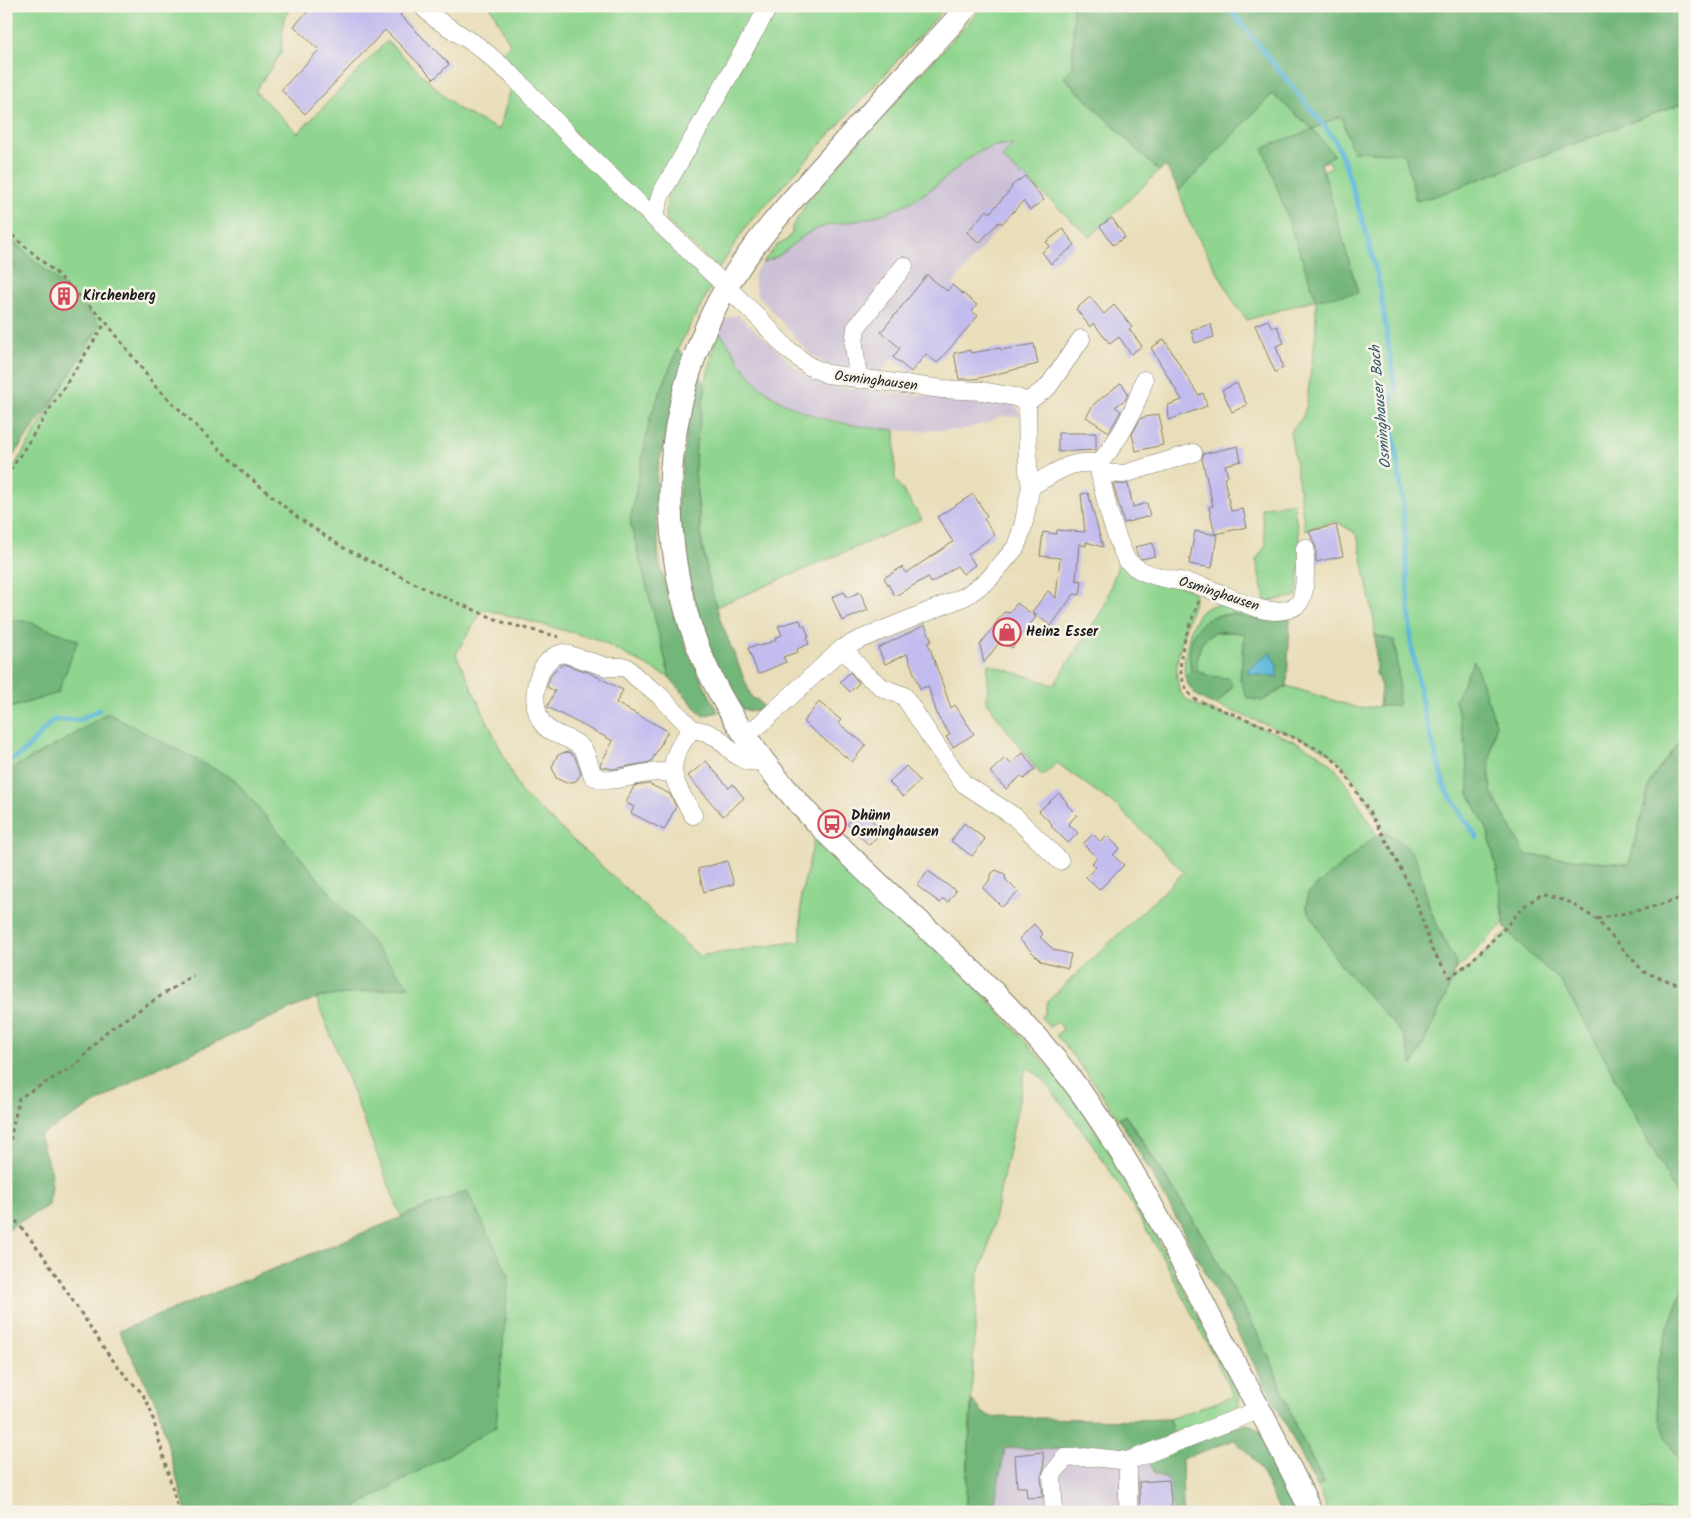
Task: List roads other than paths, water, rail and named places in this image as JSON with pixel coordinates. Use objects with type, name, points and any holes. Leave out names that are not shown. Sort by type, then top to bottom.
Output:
[{"type":"main road","points":[[967,6],[778,216],[726,287],[713,312],[692,361],[674,434],[670,475],[675,563],[688,623],[717,691],[764,762],[811,818],[1014,1012],[1071,1080],[1101,1122],[1135,1176],[1312,1512]]},
{"type":"street","name":"Osminghausen","points":[[422,6],[436,19],[493,58],[512,75],[582,149],[759,318],[786,348],[809,366],[827,374],[942,389],[982,392],[1015,397],[1027,402]]},
{"type":"street","points":[[654,218],[662,194],[769,6]]},
{"type":"street","points":[[858,379],[854,344],[856,328],[904,266]]},
{"type":"street","points":[[745,735],[843,648],[966,596],[989,579],[1016,547],[1023,526],[1031,486],[1028,472],[1027,402],[1048,387],[1081,339]]},
{"type":"street","points":[[1099,469],[1117,439],[1138,397],[1144,380]]},
{"type":"street","points":[[1031,486],[1068,466],[1086,462],[1099,469],[1124,474],[1193,453]]},
{"type":"street","name":"Osminghausen","points":[[1099,469],[1111,524],[1123,554],[1130,564],[1148,574],[1204,587],[1267,610],[1292,608],[1297,606],[1304,596],[1304,548]]},
{"type":"street","points":[[843,648],[864,673],[883,688],[904,696],[963,783],[1015,818],[1060,861]]},
{"type":"street","points":[[672,772],[647,773],[610,780],[593,776],[585,752],[578,744],[543,725],[535,707],[535,687],[541,672],[556,655],[563,653],[607,668],[626,667],[636,678],[659,695],[692,729],[706,732],[718,738],[736,755],[747,761],[764,762]]},
{"type":"street","points":[[692,729],[675,754],[672,772],[674,781],[693,815]]},
{"type":"street","points":[[1054,1512],[1052,1475],[1065,1458],[1092,1457],[1128,1460],[1224,1425],[1259,1410]]},
{"type":"street","points":[[1128,1460],[1128,1512]]},
{"type":"water","points":[[1270,652],[1277,665],[1277,677],[1250,674],[1247,670]]},
{"type":"waterway","name":"Osminghauser Bach","points":[[1227,6],[1334,138],[1344,161],[1367,235],[1379,283],[1395,388],[1390,406],[1403,504],[1411,642],[1423,709],[1445,788],[1477,838]]},
{"type":"waterway","points":[[6,762],[23,753],[53,720],[79,720],[99,710]]},
{"type":"place","name":"Kirchenberg","points":[[64,296]]},
{"type":"place","name":"Heinz Esser","points":[[1007,632]]},
{"type":"place","name":"Dhünn Osminghausen","points":[[832,824]]}]
